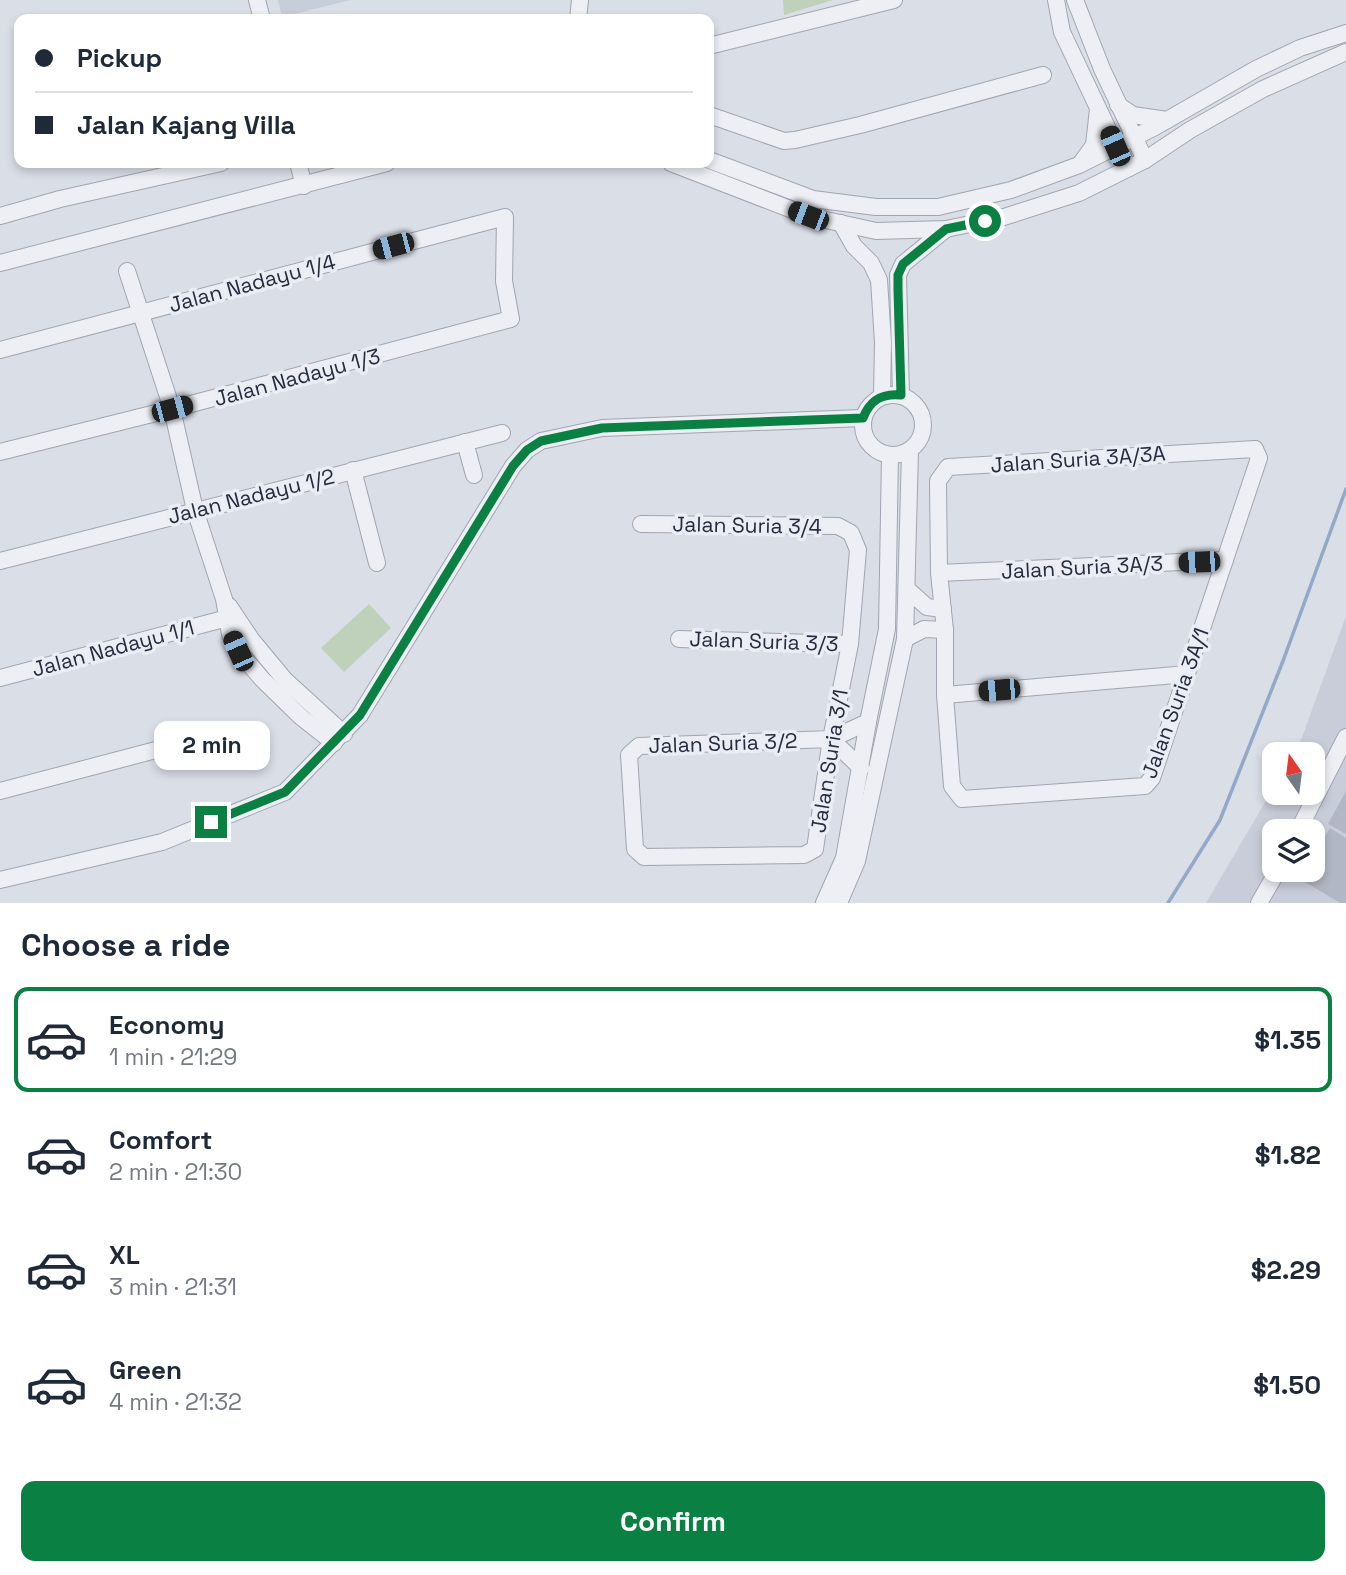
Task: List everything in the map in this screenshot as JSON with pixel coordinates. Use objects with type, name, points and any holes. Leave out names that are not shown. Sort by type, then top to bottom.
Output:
[{"type":"street","points":[[714,45],[894,0]]},
{"type":"street","points":[[1056,0],[1062,32],[1115,146],[1129,168]]},
{"type":"street","points":[[1075,0],[1118,105],[1145,160]]},
{"type":"street","points":[[714,162],[813,199],[876,207],[938,207],[1011,190],[1079,165],[1167,120],[1256,69],[1300,48],[1346,33]]},
{"type":"street","points":[[684,168],[808,216],[878,232],[946,229],[1004,217],[1079,193],[1145,160],[1190,130],[1263,89],[1346,52]]},
{"type":"street","points":[[714,117],[783,141],[795,140],[1043,75]]},
{"type":"street","points":[[1118,105],[1133,116],[1167,120]]},
{"type":"street","points":[[1079,165],[1094,145],[1098,109]]},
{"type":"street","points":[[0,216],[60,199],[198,168]]},
{"type":"street","points":[[299,168],[304,186]]},
{"type":"street","points":[[0,263],[369,168]]},
{"type":"street","name":"Jalan Nadayu 1/4","points":[[0,350],[505,217],[504,281],[511,319]]},
{"type":"street","points":[[841,223],[854,246],[871,263],[879,280],[883,342],[881,396]]},
{"type":"street","points":[[901,395],[898,275],[903,264],[946,229]]},
{"type":"street","points":[[127,271],[172,409],[195,510],[231,617],[238,651],[262,679],[291,697],[339,738]]},
{"type":"street","name":"Jalan Nadayu 1/3","points":[[0,452],[511,319]]},
{"type":"street","points":[[839,903],[857,861],[905,639],[910,451],[922,435],[923,415],[911,399],[901,395],[881,396],[867,409],[863,418],[866,438],[872,446],[890,455],[910,451]]},
{"type":"street","points":[[0,880],[162,842],[285,792],[360,715],[513,466],[527,450],[541,441],[602,428],[863,418]]},
{"type":"street","name":"Jalan Nadayu 1/2","points":[[0,561],[502,433]]},
{"type":"street","points":[[466,442],[474,475]]},
{"type":"street","name":"Jalan Suria 3A/3A","points":[[945,630],[939,573],[938,481],[948,467],[1255,449],[1259,458],[1225,560]]},
{"type":"street","points":[[824,903],[844,858],[887,629],[890,455]]},
{"type":"street","points":[[353,470],[377,562]]},
{"type":"street","name":"Jalan Suria 3/4","points":[[641,524],[838,526],[851,533]]},
{"type":"street","name":"Jalan Suria 3/1","points":[[635,849],[643,857],[804,855],[815,849],[831,739],[850,644],[858,550],[851,533]]},
{"type":"street","name":"Jalan Suria 3A/3","points":[[939,573],[1225,560]]},
{"type":"street","name":"Jalan Suria 3A/1","points":[[945,630],[945,695],[952,786],[962,799],[1145,786],[1152,778],[1225,560]]},
{"type":"street","points":[[907,589],[927,607],[943,609]]},
{"type":"street","points":[[231,617],[275,668],[291,697]]},
{"type":"street","name":"Jalan Nadayu 1/1","points":[[0,678],[231,617]]},
{"type":"street","points":[[905,639],[924,629],[945,630]]},
{"type":"street","name":"Jalan Suria 3/3","points":[[679,639],[850,644]]},
{"type":"street","points":[[262,679],[275,668]]},
{"type":"street","points":[[945,695],[1186,674]]},
{"type":"street","points":[[320,724],[360,715]]},
{"type":"street","name":"Jalan Suria 3/2","points":[[635,849],[629,755],[639,747],[831,739],[868,722]]},
{"type":"street","points":[[316,761],[320,724]]},
{"type":"street","points":[[0,792],[232,730]]},
{"type":"street","points":[[1304,819],[1346,737]]},
{"type":"street","points":[[831,739],[861,768]]},
{"type":"street","points":[[1259,903],[1271,882]]},
{"type":"shaded area","points":[[278,0],[351,0],[294,14],[281,14]]},
{"type":"shaded area","points":[[1346,616],[1346,903],[1206,903],[1263,805],[1325,805],[1325,742],[1300,742]]},
{"type":"green space","points":[[783,0],[833,0],[784,15]]},
{"type":"green space","points":[[369,604],[391,628],[344,672],[321,648]]},
{"type":"building","points":[[1346,791],[1346,834],[1328,824]]},
{"type":"building","points":[[1330,828],[1346,838],[1346,903],[1340,903],[1305,882],[1325,882],[1325,836]]},
{"type":"waterway","points":[[1168,903],[1220,820],[1283,661],[1346,489]]},
{"type":"route","points":[[211,822],[285,792],[344,734],[360,715],[513,466],[527,450],[541,441],[602,428],[863,418],[873,401],[881,396],[901,395],[898,275],[903,264],[946,229],[985,221]]}]
